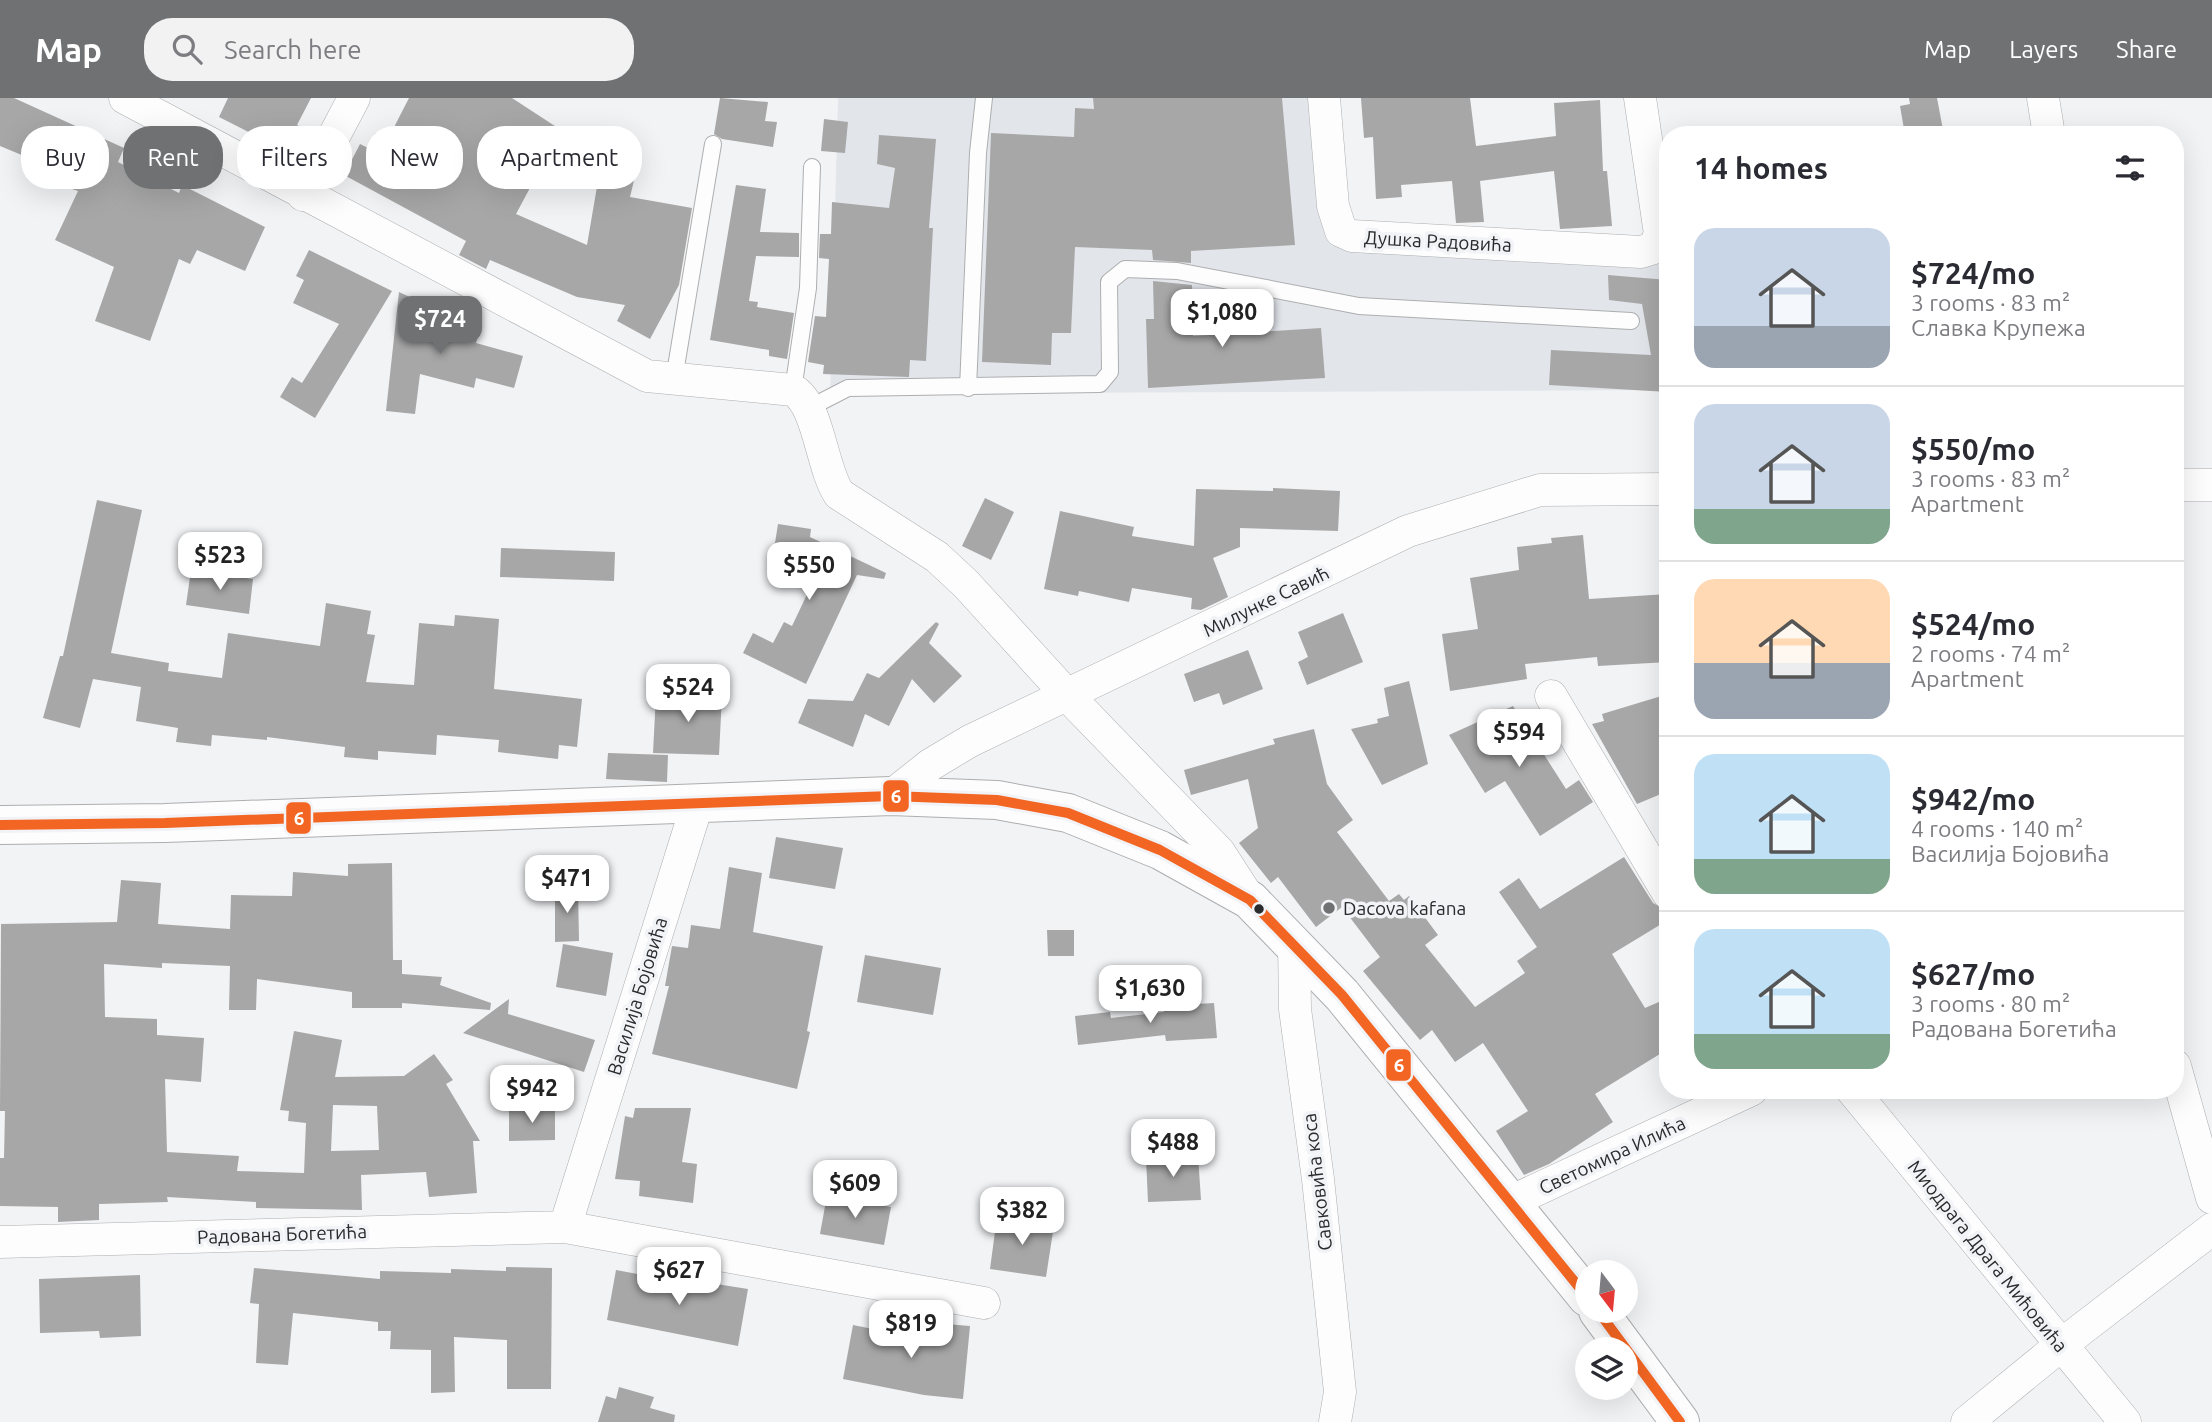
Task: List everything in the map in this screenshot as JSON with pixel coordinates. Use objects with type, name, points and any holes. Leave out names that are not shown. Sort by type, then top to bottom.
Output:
[{"type":"main road","points":[[0,825],[165,823],[891,796],[997,800],[1068,813],[1160,850],[1250,900],[1294,942],[1349,1004],[1575,1282]]},
{"type":"main road","points":[[1607,1323],[1680,1422]]},
{"type":"street","points":[[125,98],[303,195],[660,377],[801,399],[829,479],[839,494],[937,557],[981,600],[1068,696],[1219,852],[1250,900]]},
{"type":"street","points":[[303,195],[354,98]]},
{"type":"street","name":"Душка Радовића","points":[[1324,98],[1334,205],[1341,231],[1352,236],[1641,252],[1654,248],[1659,236]]},
{"type":"street","name":"Душка Радовића","points":[[1640,98],[1659,227]]},
{"type":"street","points":[[2043,98],[2048,126]]},
{"type":"street","points":[[2184,485],[2212,485]]},
{"type":"street","name":"Милунке Савић","points":[[891,796],[922,771],[970,741],[1408,531],[1540,490],[1659,489]]},
{"type":"street","points":[[1551,696],[1659,878]]},
{"type":"street","name":"Василија Бојовића","points":[[565,1227],[697,804]]},
{"type":"street","name":"Савковића коса","points":[[1294,942],[1295,1009],[1318,1179],[1340,1392],[1335,1422]]},
{"type":"street","points":[[2184,1098],[2212,1198]]},
{"type":"street","name":"Светомира Илића","points":[[1510,1202],[1732,1099]]},
{"type":"street","name":"Миодрага Драга Мићовића","points":[[1859,1099],[2125,1422]]},
{"type":"street","name":"Радована Богетића","points":[[0,1242],[565,1227],[984,1303]]},
{"type":"street","points":[[1967,1422],[2212,1228]]},
{"type":"lane","points":[[968,388],[978,153],[984,98]]},
{"type":"lane","points":[[660,377],[713,144]]},
{"type":"lane","points":[[812,167],[801,399],[848,388],[1100,384],[1110,372],[1109,282],[1125,269],[1177,271],[1359,306],[1631,321]]},
{"type":"shaded area","points":[[838,98],[1332,98],[1352,236],[1659,238],[1659,390],[830,394]]},
{"type":"building","points":[[0,98],[14,98],[76,126],[21,126],[21,155],[0,146]]},
{"type":"building","points":[[228,98],[311,98],[297,125],[299,126],[237,126],[219,117]]},
{"type":"building","points":[[409,98],[512,98],[555,126],[477,126],[477,189],[529,189],[516,214],[587,245],[597,189],[632,189],[630,197],[692,208],[679,285],[650,339],[617,321],[625,305],[577,297],[490,260],[486,269],[459,255],[466,241],[370,189],[463,189],[463,126],[395,126]]},
{"type":"building","points":[[720,98],[768,102],[765,121],[777,122],[773,147],[722,139],[714,134]]},
{"type":"building","points":[[1093,98],[1282,98],[1295,245],[1191,251],[1191,263],[1153,260],[1152,250],[1075,247],[1071,333],[1052,333],[1051,365],[982,362],[991,133],[1074,137],[1075,108],[1094,109]]},
{"type":"building","points":[[1361,98],[1470,98],[1476,146],[1556,136],[1554,103],[1600,100],[1603,171],[1607,171],[1612,226],[1560,229],[1554,171],[1480,181],[1484,222],[1456,223],[1452,181],[1401,185],[1402,197],[1376,199],[1373,137],[1364,138]]},
{"type":"building","points":[[1909,98],[1937,98],[1942,126],[1903,126],[1900,106],[1910,104]]},
{"type":"building","points":[[824,119],[848,122],[845,153],[821,151]]},
{"type":"building","points":[[879,135],[936,139],[929,228],[933,228],[926,361],[910,360],[909,377],[823,374],[824,365],[808,362],[815,316],[826,317],[829,259],[819,258],[820,234],[831,234],[832,202],[889,208],[895,168],[877,164]]},
{"type":"building","points":[[109,141],[123,148],[118,162],[123,165],[123,189],[171,189],[179,193],[180,189],[190,189],[265,227],[245,271],[197,250],[190,264],[179,259],[150,341],[95,321],[114,267],[55,240],[78,191],[72,189],[109,189]]},
{"type":"building","points":[[360,144],[366,147],[366,187],[352,179],[352,160]]},
{"type":"building","points":[[736,185],[766,189],[760,232],[799,233],[799,257],[756,256],[749,301],[758,302],[757,307],[794,313],[787,359],[769,356],[769,350],[710,340]]},
{"type":"building","points":[[309,250],[392,291],[315,418],[280,397],[292,377],[302,383],[339,324],[293,303],[304,280],[296,276]]},
{"type":"building","points":[[1608,275],[1659,279],[1659,391],[1549,385],[1551,350],[1651,355],[1642,304],[1609,300]]},
{"type":"building","points":[[1153,281],[1192,285],[1193,336],[1321,328],[1325,378],[1148,388],[1146,319],[1154,319]]},
{"type":"building","points":[[399,292],[435,309],[431,317],[480,330],[476,343],[523,356],[514,388],[476,378],[474,388],[420,374],[415,414],[386,411]]},
{"type":"building","points":[[1273,488],[1340,491],[1338,531],[1240,528],[1240,547],[1213,558],[1228,597],[1201,610],[1191,609],[1192,598],[1132,588],[1129,602],[1079,591],[1078,596],[1044,589],[1060,511],[1134,527],[1132,536],[1194,546],[1196,489],[1273,491]]},
{"type":"building","points":[[985,498],[1014,512],[991,560],[962,546]]},
{"type":"building","points":[[97,500],[142,510],[111,653],[169,663],[168,671],[222,678],[228,633],[320,646],[326,603],[371,611],[367,634],[375,635],[366,682],[414,685],[419,623],[454,626],[455,615],[499,619],[494,689],[582,699],[577,747],[559,745],[558,759],[498,752],[499,740],[437,735],[436,755],[378,751],[378,760],[344,757],[345,747],[267,737],[267,740],[212,735],[211,746],[176,742],[178,728],[136,721],[141,687],[93,679],[80,728],[43,718],[60,656],[63,656]]},
{"type":"building","points":[[778,524],[811,529],[810,537],[886,573],[884,579],[857,575],[806,684],[743,653],[753,633],[773,643],[784,622],[792,626],[819,569],[772,562]]},
{"type":"building","points":[[1583,535],[1589,599],[1659,595],[1659,663],[1598,666],[1597,657],[1525,664],[1527,679],[1450,691],[1442,634],[1478,629],[1470,578],[1519,570],[1517,547],[1552,543],[1551,538]]},
{"type":"building","points":[[501,548],[615,552],[614,581],[500,577]]},
{"type":"building","points":[[191,570],[253,579],[249,614],[186,605]]},
{"type":"building","points":[[1343,613],[1363,662],[1307,685],[1298,662],[1308,657],[1298,632]]},
{"type":"building","points":[[936,622],[939,624],[929,643],[962,676],[934,703],[912,679],[889,726],[865,714],[853,747],[798,723],[808,699],[853,701],[867,673],[879,678]]},
{"type":"building","points":[[1248,650],[1263,689],[1223,705],[1219,693],[1194,702],[1184,674]]},
{"type":"building","points":[[1409,681],[1428,764],[1382,785],[1351,729],[1378,723],[1377,719],[1389,716],[1384,688]]},
{"type":"building","points":[[656,694],[722,696],[719,755],[653,753]]},
{"type":"building","points":[[1659,697],[1659,795],[1637,804],[1592,724],[1604,721],[1602,714]]},
{"type":"building","points":[[1513,706],[1566,789],[1579,780],[1593,802],[1540,836],[1505,781],[1485,793],[1449,735]]},
{"type":"building","points":[[1314,729],[1327,784],[1353,820],[1337,832],[1389,901],[1399,894],[1404,900],[1409,896],[1438,935],[1425,945],[1475,1007],[1525,973],[1517,961],[1537,947],[1499,892],[1519,878],[1540,909],[1624,857],[1653,903],[1659,906],[1659,925],[1612,954],[1645,1008],[1659,1002],[1659,1055],[1595,1094],[1613,1122],[1549,1164],[1524,1175],[1496,1131],[1528,1111],[1483,1043],[1455,1062],[1432,1030],[1420,1040],[1363,971],[1380,957],[1342,907],[1316,927],[1278,877],[1271,883],[1239,843],[1258,828],[1248,779],[1191,795],[1184,770],[1275,744],[1273,739]]},
{"type":"building","points":[[608,753],[668,755],[667,782],[606,779]]},
{"type":"building","points":[[776,837],[843,848],[835,889],[769,878]]},
{"type":"building","points":[[392,863],[393,960],[402,960],[402,974],[442,977],[440,985],[491,1003],[490,1010],[402,1003],[402,1008],[352,1008],[352,992],[257,979],[256,1010],[229,1010],[230,966],[162,963],[162,968],[104,964],[105,1017],[157,1019],[157,1035],[204,1038],[201,1082],[165,1079],[167,1152],[239,1156],[237,1171],[304,1173],[306,1123],[288,1121],[289,1111],[280,1110],[294,1031],[342,1040],[335,1077],[404,1076],[434,1054],[453,1080],[446,1084],[480,1141],[473,1141],[477,1193],[429,1197],[426,1172],[361,1175],[362,1210],[256,1208],[256,1202],[167,1197],[168,1202],[99,1204],[99,1220],[58,1222],[58,1207],[0,1206],[0,1158],[4,1158],[5,1111],[0,1111],[1,924],[117,922],[121,880],[161,883],[158,924],[230,929],[231,895],[292,896],[293,872],[348,876],[348,864]],"holes":[[[333,1105],[377,1106],[379,1150],[331,1151]]]},
{"type":"building","points":[[729,867],[762,873],[753,932],[823,946],[807,1031],[810,1032],[797,1089],[652,1054],[669,986],[665,986],[672,946],[688,948],[691,925],[720,929]]},
{"type":"building","points":[[555,888],[578,888],[579,941],[555,942]]},
{"type":"building","points":[[1047,930],[1074,930],[1074,956],[1048,956]]},
{"type":"building","points":[[563,944],[613,953],[606,996],[556,987]]},
{"type":"building","points":[[865,955],[941,968],[933,1015],[857,1002]]},
{"type":"building","points":[[509,999],[508,1014],[595,1040],[584,1072],[463,1033]]},
{"type":"building","points":[[1214,1003],[1217,1038],[1166,1041],[1165,1035],[1078,1045],[1075,1016],[1110,1012],[1111,1018],[1164,1012],[1164,1006]]},
{"type":"building","points":[[635,1108],[691,1108],[682,1162],[697,1164],[693,1203],[639,1196],[640,1181],[615,1179],[625,1116],[633,1118]]},
{"type":"building","points":[[509,1109],[555,1109],[555,1140],[509,1141]]},
{"type":"building","points":[[1198,1155],[1201,1200],[1148,1202],[1146,1158]]},
{"type":"building","points":[[827,1195],[891,1207],[884,1245],[820,1234]]},
{"type":"building","points":[[997,1217],[1054,1225],[1046,1277],[990,1269]]},
{"type":"building","points":[[506,1267],[552,1268],[551,1389],[507,1389],[507,1340],[454,1337],[455,1392],[431,1393],[431,1350],[390,1349],[391,1331],[378,1331],[378,1322],[293,1313],[288,1365],[256,1363],[259,1304],[250,1303],[254,1268],[380,1279],[380,1271],[451,1273],[451,1269],[506,1271]]},
{"type":"building","points":[[616,1270],[691,1284],[691,1280],[748,1289],[738,1346],[607,1320]]},
{"type":"building","points":[[140,1275],[141,1336],[100,1338],[99,1331],[40,1333],[39,1279]]},
{"type":"building","points":[[934,1323],[970,1326],[963,1399],[924,1395],[843,1379],[853,1325],[923,1339],[924,1331],[933,1332]]},
{"type":"building","points":[[619,1387],[654,1397],[650,1408],[675,1415],[674,1422],[598,1422],[606,1396],[616,1399]]},
{"type":"transit line","name":"6","points":[[0,825],[165,823],[891,796],[997,800],[1068,813],[1160,850],[1250,900],[1342,995],[1575,1282]]},
{"type":"transit line","name":"6","points":[[1607,1323],[1680,1422]]},
{"type":"place","name":"Dacova kafana","points":[[1329,908]]}]
